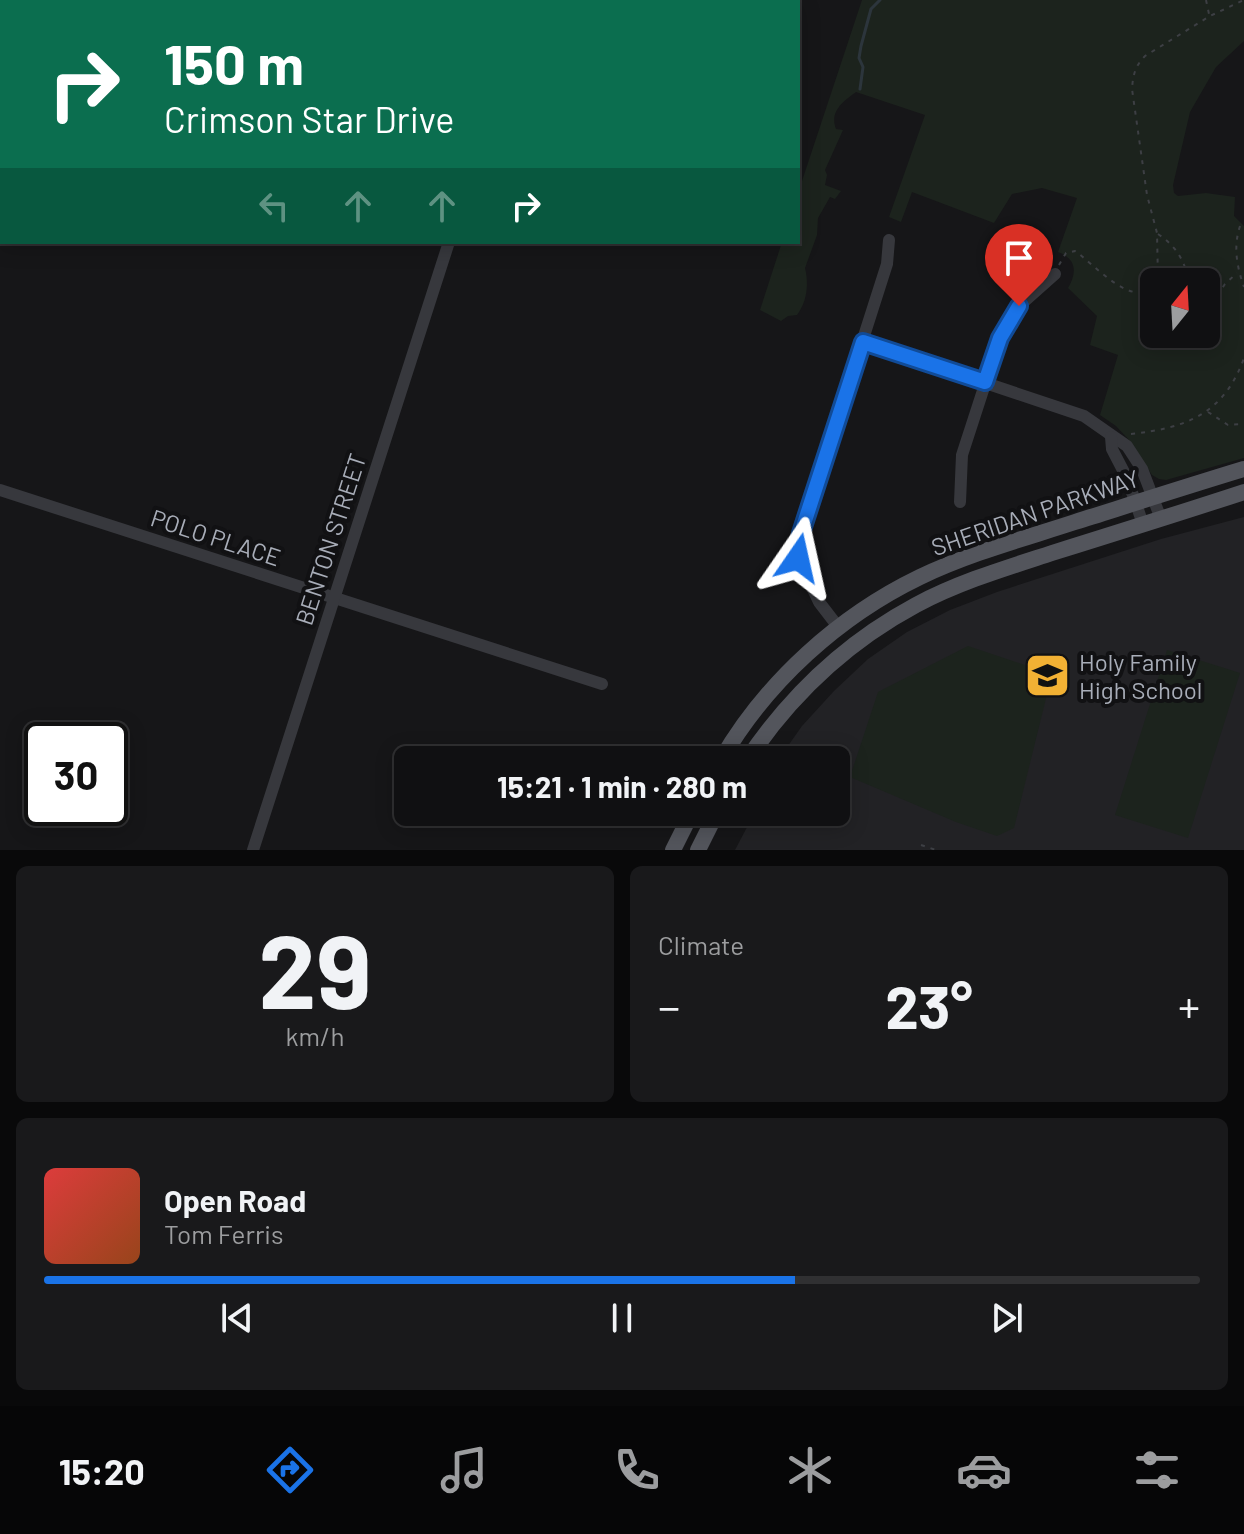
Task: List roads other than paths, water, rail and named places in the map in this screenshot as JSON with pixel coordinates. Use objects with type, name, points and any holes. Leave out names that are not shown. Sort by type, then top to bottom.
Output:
[{"type":"main road","name":"SHERIDAN PARKWAY","points":[[730,746],[776,686],[839,628],[902,586],[955,562],[1244,469]]},
{"type":"main road","name":"SHERIDAN PARKWAY","points":[[757,746],[808,684],[851,648],[897,616],[970,580],[1244,492]]},
{"type":"main road","points":[[673,850],[685,826]]},
{"type":"main road","points":[[698,850],[710,826]]},
{"type":"street","points":[[839,628],[808,583],[798,558],[801,533],[887,264],[889,240]]},
{"type":"street","name":"BENTON STREET","points":[[253,850],[448,244]]},
{"type":"street","points":[[960,502],[962,455],[1008,322],[1025,299],[1055,274]]},
{"type":"street","points":[[863,342],[1084,416],[1127,446],[1142,469],[1161,519]]},
{"type":"street","points":[[1111,437],[1112,449],[1143,524]]},
{"type":"street","name":"POLO PLACE","points":[[0,490],[602,684]]},
{"type":"waterway","points":[[860,89],[863,67],[859,58],[861,46],[871,9],[880,0]]},
{"type":"place","name":"Holy Family High School","points":[[1048,675]]}]
